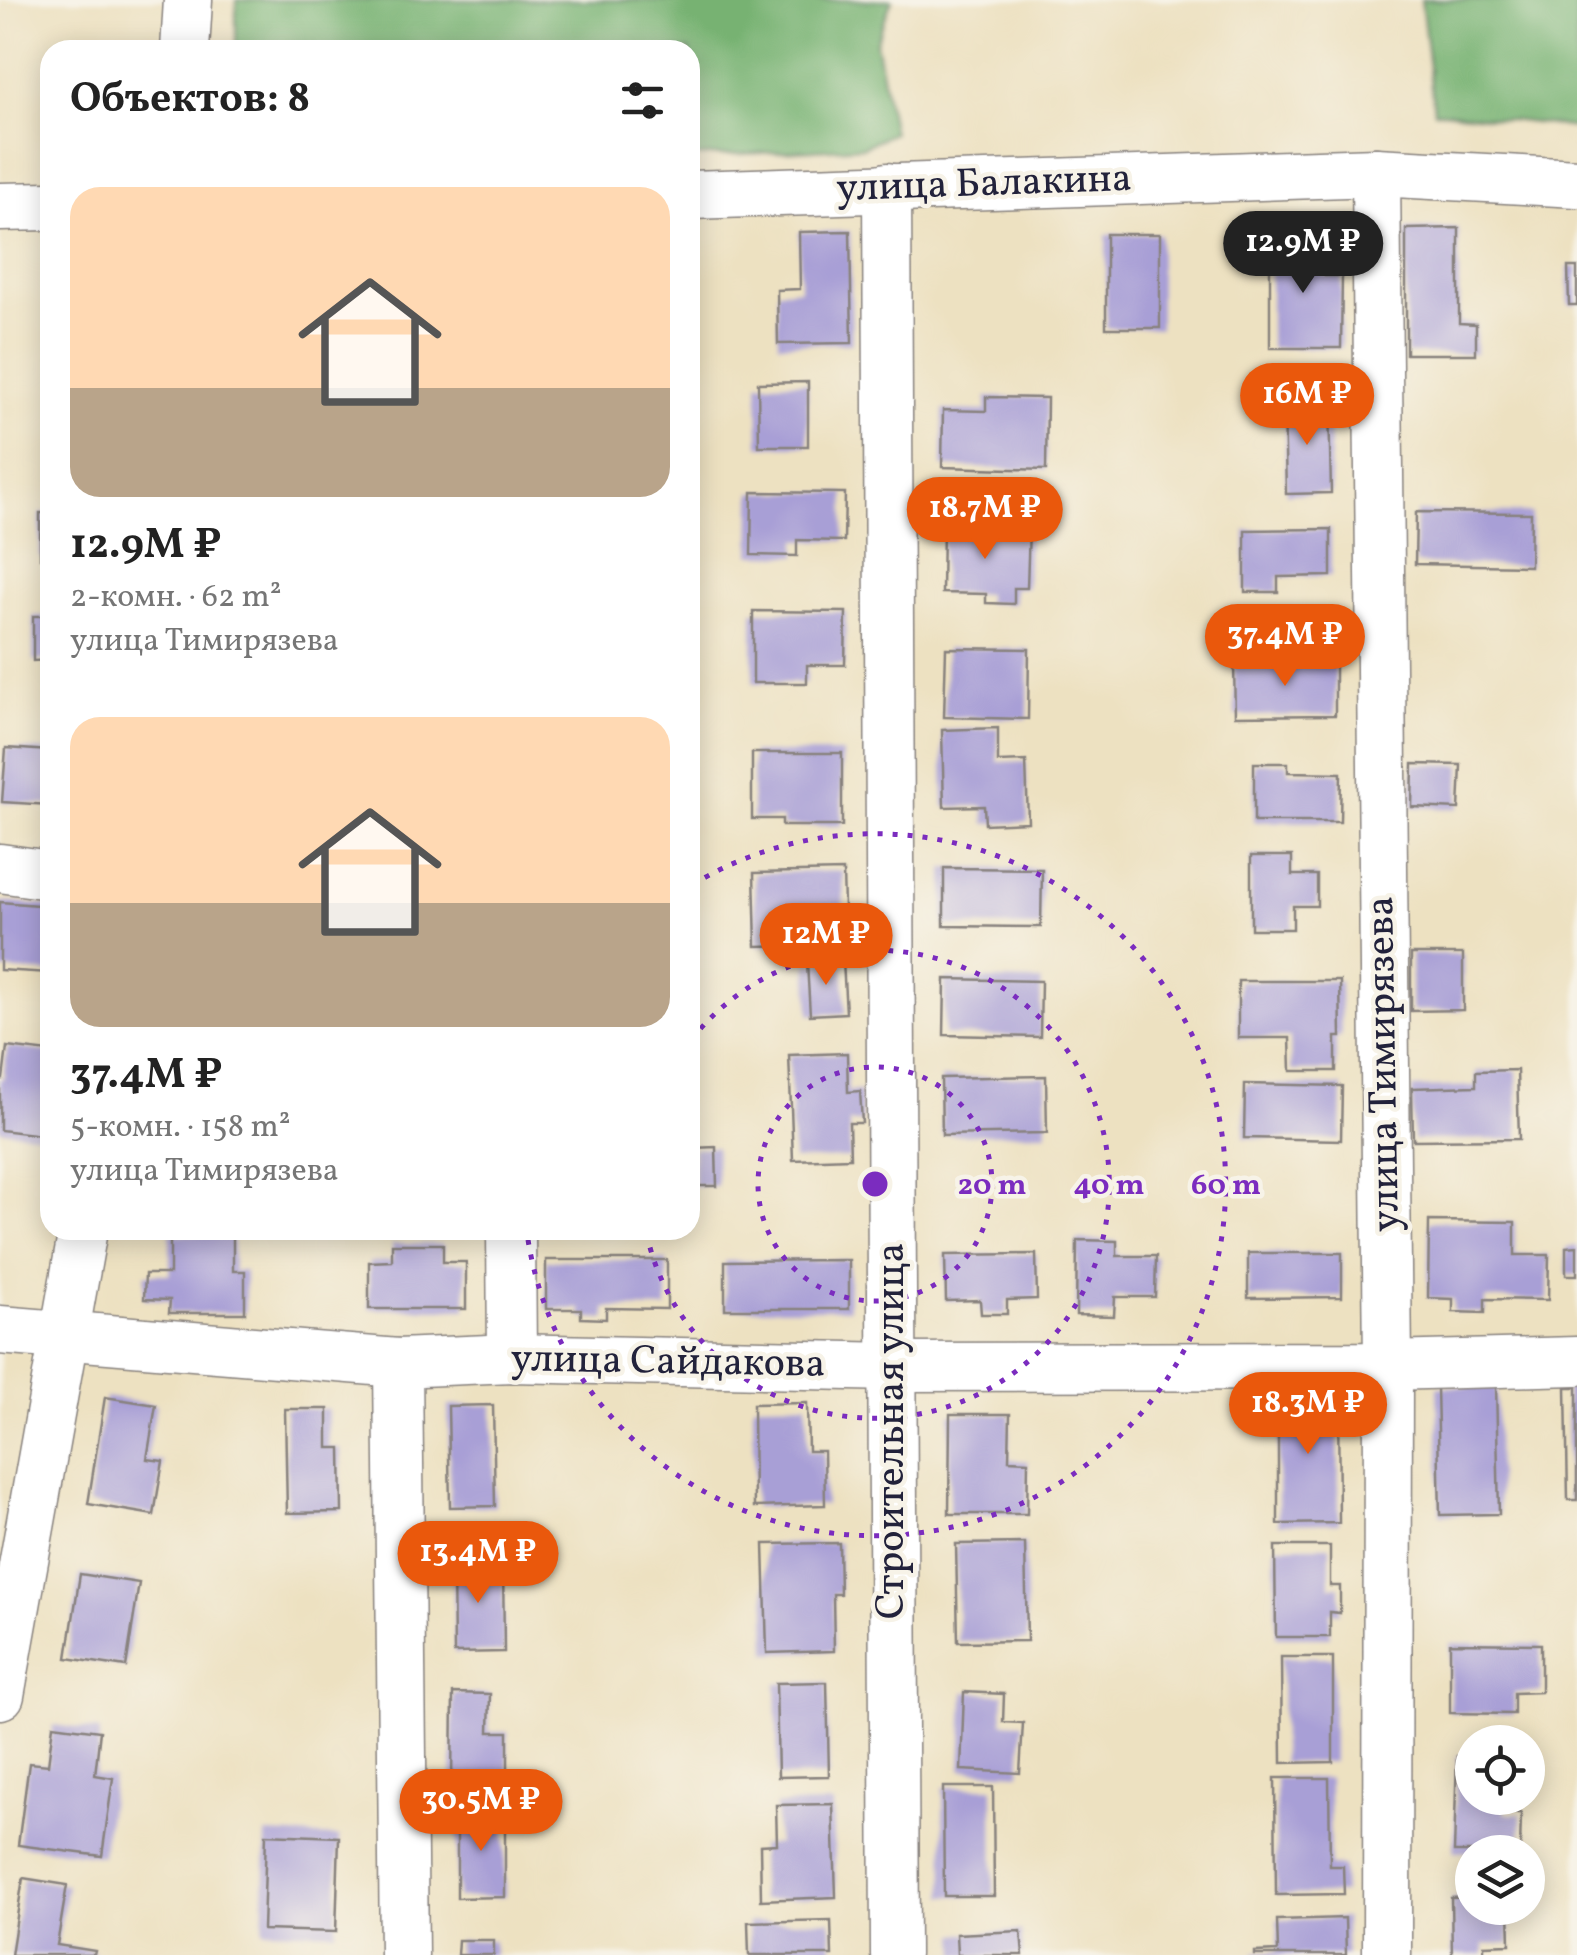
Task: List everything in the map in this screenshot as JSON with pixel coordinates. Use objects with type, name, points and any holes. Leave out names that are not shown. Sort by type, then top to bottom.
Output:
[{"type":"street","points":[[186,40],[188,0]]},
{"type":"street","name":"улица Балакина","points":[[700,195],[1376,172],[1577,183]]},
{"type":"street","name":"улица Тимирязева","points":[[1376,172],[1388,1366],[1387,1955]]},
{"type":"street","name":"Строительная улица","points":[[887,187],[895,1955]]},
{"type":"street","points":[[0,207],[40,206]]},
{"type":"street","points":[[0,868],[40,874]]},
{"type":"street","points":[[0,1695],[81,1240]]},
{"type":"street","points":[[511,1240],[512,1358]]},
{"type":"street","name":"улица Сайдакова","points":[[0,1330],[398,1364],[512,1358],[892,1367],[1388,1366],[1577,1361]]},
{"type":"street","points":[[398,1364],[404,1955]]},
{"type":"green space","points":[[236,0],[892,0],[876,42],[893,133],[863,147],[700,156],[700,40],[236,40]]},
{"type":"green space","points":[[1421,0],[1577,0],[1577,128],[1434,111]]},
{"type":"building","points":[[1459,228],[1459,323],[1476,324],[1476,354],[1406,354],[1406,229]]},
{"type":"building","points":[[850,231],[852,343],[778,344],[777,290],[800,289],[799,232]]},
{"type":"building","points":[[1106,234],[1160,234],[1160,328],[1106,328]]},
{"type":"building","points":[[1270,237],[1325,237],[1325,276],[1342,276],[1341,348],[1270,348]]},
{"type":"building","points":[[1568,267],[1577,267],[1577,305],[1569,305]]},
{"type":"building","points":[[808,382],[808,446],[759,446],[758,383]]},
{"type":"building","points":[[986,397],[1047,398],[1046,470],[942,467],[943,410],[986,411]]},
{"type":"building","points":[[1284,403],[1329,403],[1331,493],[1286,494]]},
{"type":"building","points":[[752,492],[845,493],[844,541],[797,540],[797,556],[751,555]]},
{"type":"building","points":[[1416,512],[1531,513],[1530,566],[1415,564]]},
{"type":"building","points":[[943,526],[1029,528],[1027,588],[1014,588],[1014,604],[986,603],[986,594],[942,593]]},
{"type":"building","points":[[1331,529],[1331,576],[1278,577],[1278,592],[1245,592],[1245,530]]},
{"type":"building","points":[[753,611],[846,612],[845,665],[807,665],[807,683],[753,683]]},
{"type":"building","points":[[33,616],[40,616],[40,661],[33,661]]},
{"type":"building","points":[[946,648],[1029,649],[1028,719],[944,717]]},
{"type":"building","points":[[1335,663],[1335,715],[1235,716],[1234,664]]},
{"type":"building","points":[[998,728],[998,762],[1026,761],[1028,822],[985,824],[984,806],[944,807],[942,730]]},
{"type":"building","points":[[6,748],[40,750],[40,804],[2,802]]},
{"type":"building","points":[[752,753],[842,753],[842,826],[782,826],[782,819],[752,819]]},
{"type":"building","points":[[1254,763],[1288,763],[1288,772],[1341,773],[1340,822],[1254,822]]},
{"type":"building","points":[[1413,764],[1461,765],[1459,809],[1412,807]]},
{"type":"building","points":[[1251,856],[1292,856],[1292,875],[1317,875],[1317,906],[1293,906],[1293,929],[1251,929]]},
{"type":"building","points":[[944,868],[1042,869],[1041,927],[944,926]]},
{"type":"building","points":[[843,871],[845,944],[756,946],[754,873]]},
{"type":"building","points":[[0,902],[40,905],[40,972],[0,970]]},
{"type":"building","points":[[1411,954],[1463,954],[1463,1010],[1411,1011]]},
{"type":"building","points":[[843,961],[846,1013],[810,1015],[807,963]]},
{"type":"building","points":[[945,979],[1041,981],[1040,1037],[944,1035]]},
{"type":"building","points":[[1238,981],[1340,981],[1341,1037],[1336,1037],[1336,1071],[1291,1071],[1290,1038],[1238,1038]]},
{"type":"building","points":[[7,1047],[40,1051],[40,1135],[0,1130],[0,1078],[3,1079]]},
{"type":"building","points":[[847,1053],[848,1092],[860,1091],[862,1123],[849,1123],[850,1158],[793,1160],[789,1055]]},
{"type":"building","points":[[1517,1070],[1519,1139],[1413,1140],[1412,1088],[1476,1086],[1476,1071]]},
{"type":"building","points":[[1046,1076],[1047,1133],[942,1135],[941,1078]]},
{"type":"building","points":[[1245,1084],[1342,1086],[1341,1140],[1244,1138]]},
{"type":"building","points":[[716,1147],[717,1186],[700,1186],[700,1148]]},
{"type":"building","points":[[1429,1221],[1515,1222],[1515,1255],[1549,1255],[1548,1300],[1485,1299],[1485,1313],[1453,1312],[1453,1299],[1428,1298]]},
{"type":"building","points":[[170,1240],[233,1240],[233,1271],[245,1271],[245,1313],[169,1313],[170,1300],[144,1299],[145,1274],[170,1274]]},
{"type":"building","points":[[1077,1240],[1117,1241],[1117,1256],[1156,1256],[1155,1297],[1115,1297],[1114,1316],[1076,1315]]},
{"type":"building","points":[[392,1244],[443,1244],[443,1262],[466,1262],[466,1309],[369,1309],[369,1262],[392,1261]]},
{"type":"building","points":[[1577,1246],[1577,1275],[1566,1275],[1566,1247]]},
{"type":"building","points":[[1248,1253],[1342,1253],[1342,1297],[1248,1298]]},
{"type":"building","points":[[1036,1254],[1037,1299],[1007,1300],[1007,1314],[981,1314],[980,1300],[946,1301],[945,1255]]},
{"type":"building","points":[[546,1260],[667,1260],[667,1309],[606,1308],[606,1319],[581,1318],[581,1309],[546,1309]]},
{"type":"building","points":[[849,1260],[849,1309],[725,1309],[725,1261]]},
{"type":"building","points":[[1496,1386],[1499,1514],[1440,1515],[1437,1387]]},
{"type":"building","points":[[1566,1387],[1577,1387],[1577,1500],[1568,1500]]},
{"type":"building","points":[[1278,1391],[1338,1391],[1339,1523],[1278,1524]]},
{"type":"building","points":[[105,1397],[156,1405],[147,1459],[163,1461],[154,1515],[88,1504]]},
{"type":"building","points":[[807,1403],[808,1451],[824,1451],[825,1505],[754,1507],[753,1404]]},
{"type":"building","points":[[493,1405],[495,1506],[450,1507],[448,1406]]},
{"type":"building","points":[[285,1409],[328,1409],[328,1448],[341,1448],[342,1512],[287,1513]]},
{"type":"building","points":[[950,1414],[1010,1414],[1009,1460],[1028,1461],[1027,1514],[949,1514]]},
{"type":"building","points":[[839,1543],[840,1594],[833,1594],[834,1651],[767,1653],[764,1544]]},
{"type":"building","points":[[1025,1543],[1027,1641],[958,1642],[956,1544]]},
{"type":"building","points":[[1275,1546],[1330,1546],[1330,1586],[1340,1586],[1340,1613],[1330,1612],[1330,1637],[1276,1637]]},
{"type":"building","points":[[503,1559],[504,1652],[454,1653],[453,1560]]},
{"type":"building","points":[[80,1574],[139,1583],[126,1667],[67,1658]]},
{"type":"building","points":[[1450,1643],[1541,1644],[1541,1692],[1514,1693],[1514,1714],[1450,1713]]},
{"type":"building","points":[[1281,1657],[1333,1657],[1333,1762],[1282,1763]]},
{"type":"building","points":[[827,1682],[829,1776],[778,1777],[776,1683]]},
{"type":"building","points":[[964,1692],[1004,1694],[1003,1722],[1023,1723],[1020,1773],[961,1770]]},
{"type":"building","points":[[453,1693],[490,1694],[489,1732],[508,1732],[508,1783],[452,1783]]},
{"type":"building","points":[[53,1725],[100,1731],[95,1775],[113,1778],[102,1856],[18,1845],[29,1763],[48,1765]]},
{"type":"building","points":[[1275,1778],[1329,1778],[1330,1866],[1343,1866],[1344,1894],[1276,1895]]},
{"type":"building","points":[[943,1787],[993,1787],[994,1896],[944,1896]]},
{"type":"building","points":[[833,1804],[836,1897],[761,1900],[760,1845],[777,1844],[776,1805]]},
{"type":"building","points":[[457,1811],[505,1811],[505,1897],[457,1898]]},
{"type":"building","points":[[1455,1815],[1521,1815],[1520,1835],[1455,1835],[1454,1852]]},
{"type":"building","points":[[266,1834],[339,1837],[336,1932],[263,1930]]},
{"type":"building","points":[[23,1878],[67,1885],[57,1945],[95,1951],[94,1955],[11,1955]]},
{"type":"building","points":[[1451,1898],[1455,1898],[1455,1925],[1509,1925],[1510,1944],[1484,1945],[1484,1955],[1452,1955]]},
{"type":"building","points":[[1345,1918],[1346,1955],[1255,1955],[1278,1951],[1277,1920]]},
{"type":"building","points":[[831,1920],[832,1955],[749,1955],[748,1922]]},
{"type":"building","points":[[1021,1931],[1023,1955],[957,1955],[956,1934]]},
{"type":"building","points":[[458,1940],[494,1940],[494,1955],[457,1955]]}]
